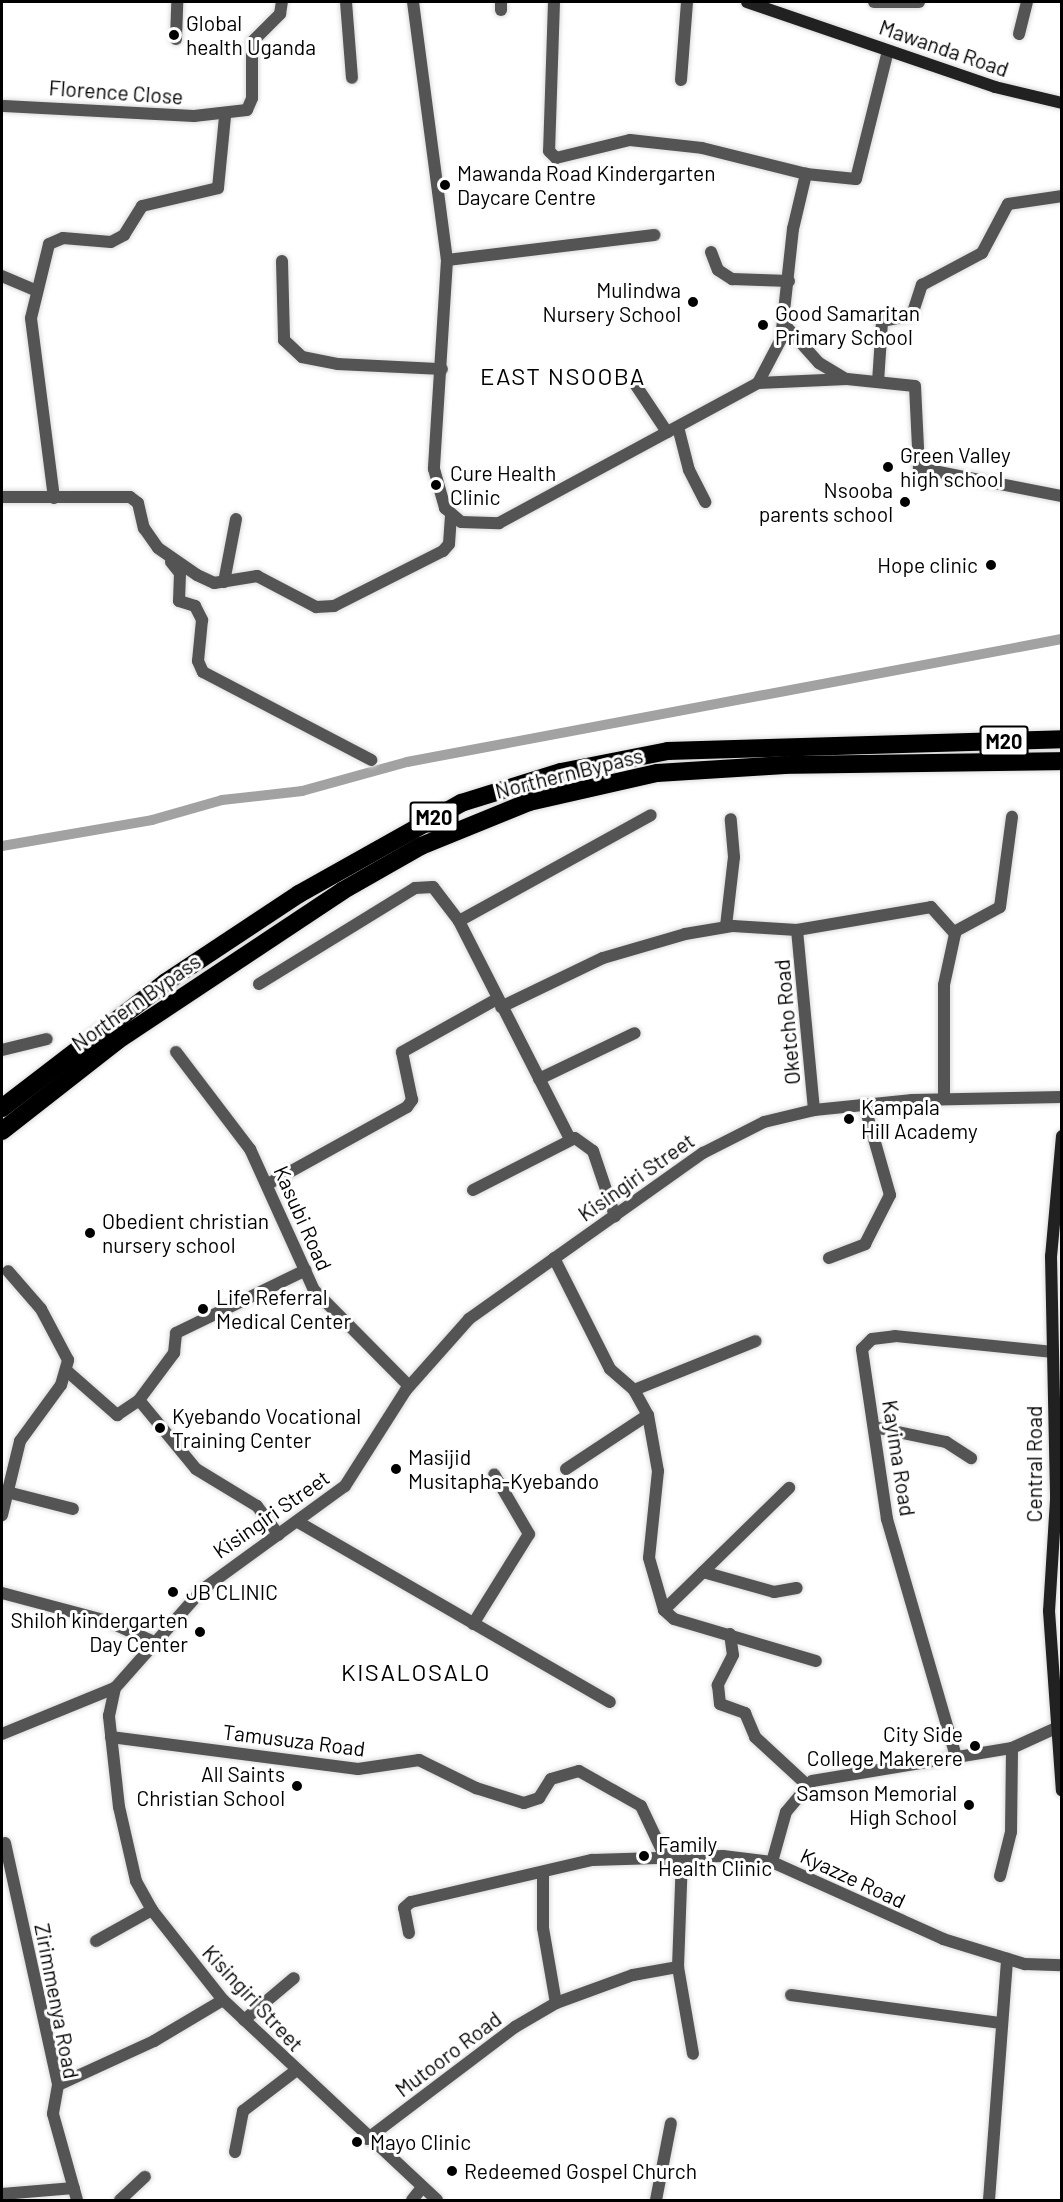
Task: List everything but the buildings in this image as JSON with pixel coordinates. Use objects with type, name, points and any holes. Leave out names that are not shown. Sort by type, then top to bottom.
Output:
[{"type":"highway","name":"Northern Bypass","points":[[2,1108],[166,982],[290,900],[461,803],[561,772],[668,751],[1062,739]]},
{"type":"highway","name":"Northern Bypass","points":[[2,1131],[118,1040],[342,891],[421,846],[529,802],[657,773],[785,765],[1062,761]]},
{"type":"street","points":[[176,39],[177,2]]},
{"type":"street","points":[[54,498],[32,352],[35,290],[54,240],[111,242],[124,235],[142,206],[218,188],[225,116],[250,105],[252,42],[280,14],[282,2]]},
{"type":"street","points":[[345,2],[352,78]]},
{"type":"street","points":[[158,548],[206,580],[224,582],[257,576],[316,607],[334,606],[443,551],[449,544],[451,517],[434,469],[447,260],[413,2]]},
{"type":"street","points":[[554,2],[552,156],[630,140],[702,148],[806,174],[851,180],[860,176],[888,51]]},
{"type":"street","points":[[681,80],[687,2]]},
{"type":"street","name":"Mawanda Road","points":[[747,2],[888,51],[1062,103]]},
{"type":"street","points":[[874,2],[919,2]]},
{"type":"street","points":[[1019,34],[1027,2]]},
{"type":"street","name":"Florence Close","points":[[4,106],[225,116]]},
{"type":"street","points":[[758,383],[778,350],[784,324],[793,229],[806,174]]},
{"type":"street","points":[[878,382],[882,321],[912,315],[922,285],[982,253],[1008,204],[1062,196]]},
{"type":"street","points":[[447,260],[655,235]]},
{"type":"street","points":[[711,252],[718,270],[732,279],[789,281]]},
{"type":"street","points":[[282,261],[284,340],[302,357],[338,364],[442,369]]},
{"type":"street","points":[[2,276],[35,290]]},
{"type":"street","points":[[784,324],[819,363],[847,379]]},
{"type":"street","points":[[451,517],[484,526],[499,523],[758,383],[847,379],[915,386],[919,468],[1062,496]]},
{"type":"street","points":[[635,384],[673,429],[689,470],[705,502]]},
{"type":"street","points":[[2,497],[129,496],[138,503],[144,528],[180,573],[179,601],[195,606],[202,620],[198,661],[203,672],[371,760]]},
{"type":"street","points":[[224,582],[236,519]]},
{"type":"street","points":[[459,921],[651,815]]},
{"type":"street","points":[[954,932],[1000,907],[1012,817]]},
{"type":"street","points":[[726,926],[734,857],[731,819]]},
{"type":"street","points":[[259,984],[415,888],[433,887],[459,921],[570,1139]]},
{"type":"street","points":[[268,1184],[407,1107],[412,1100],[402,1052],[499,1003],[603,957],[726,926],[798,930],[929,907],[954,932]]},
{"type":"street","name":"Oketcho Road","points":[[798,930],[804,982],[803,1031],[814,1110]]},
{"type":"street","points":[[944,1099],[944,985],[954,932]]},
{"type":"street","points":[[539,1079],[635,1033]]},
{"type":"street","points":[[2,1050],[47,1039]]},
{"type":"street","name":"Kasubi Road","points":[[176,1052],[236,1127],[268,1184],[306,1270],[325,1303],[409,1386]]},
{"type":"street","name":"Kisingiri Street","points":[[437,2200],[420,2190],[294,2072],[223,2000],[152,1910],[128,1854],[111,1737],[115,1688],[154,1642],[210,1583],[298,1522],[352,1479],[409,1386],[469,1319],[554,1257],[726,1140],[764,1122],[814,1110],[944,1099],[1062,1097]]},
{"type":"street","points":[[829,1258],[865,1244],[890,1195],[864,1104]]},
{"type":"street","name":"Central Road","points":[[1062,1137],[1053,1211],[1052,1352],[1058,1727],[1062,1791]]},
{"type":"street","points":[[473,1190],[570,1139],[582,1139],[593,1151],[615,1216]]},
{"type":"street","points":[[554,1257],[610,1369],[634,1390],[648,1414],[658,1471],[649,1558],[664,1610],[674,1619],[816,1661]]},
{"type":"street","points":[[8,1271],[58,1336],[67,1371],[112,1414],[139,1400],[176,1350],[176,1333],[306,1270]]},
{"type":"street","name":"Kayima Road","points":[[957,1760],[887,1519],[862,1349],[872,1339],[910,1337],[1052,1352]]},
{"type":"street","points":[[634,1390],[756,1341]]},
{"type":"street","points":[[2,1515],[24,1432],[67,1371]]},
{"type":"street","points":[[139,1400],[196,1469],[257,1506],[279,1535]]},
{"type":"street","points":[[566,1469],[648,1414]]},
{"type":"street","points":[[874,1427],[946,1442],[971,1458]]},
{"type":"street","points":[[473,1624],[529,1534],[494,1474]]},
{"type":"street","points":[[664,1610],[789,1488]]},
{"type":"street","points":[[7,1492],[73,1509]]},
{"type":"street","points":[[298,1522],[610,1702]]},
{"type":"street","points":[[703,1572],[774,1592],[797,1588]]},
{"type":"street","points":[[2,1593],[107,1621],[154,1642]]},
{"type":"street","points":[[730,1634],[733,1655],[718,1685],[720,1704],[746,1713],[755,1737],[807,1785]]},
{"type":"street","points":[[2,1734],[115,1688]]},
{"type":"street","points":[[772,1862],[786,1812],[807,1785],[831,1776],[957,1760],[1012,1748],[1058,1727]]},
{"type":"street","name":"Tamusuza Road","points":[[111,1737],[358,1769],[419,1760],[498,1795],[529,1803],[558,1775],[584,1773],[646,1811],[666,1859]]},
{"type":"street","points":[[1000,1876],[1011,1832],[1012,1748]]},
{"type":"street","name":"Zirimmenya Road","points":[[4,1843],[58,2085],[52,2109],[76,2194]]},
{"type":"street","points":[[682,1858],[678,1967],[693,2054]]},
{"type":"street","name":"Kyazze Road","points":[[409,1933],[407,1903],[543,1874],[592,1860],[682,1858],[772,1862],[898,1922],[1007,1959],[1062,1965]]},
{"type":"street","points":[[543,1874],[543,1928],[556,2003]]},
{"type":"street","points":[[96,1941],[152,1910]]},
{"type":"street","points":[[989,2200],[1007,1959]]},
{"type":"street","name":"Mutooro Road","points":[[367,2139],[515,2027],[556,2003],[633,1975],[678,1967]]},
{"type":"street","points":[[244,2020],[294,1978]]},
{"type":"street","points":[[791,1995],[1001,2023]]},
{"type":"street","points":[[58,2085],[154,2041],[223,2000]]},
{"type":"street","points":[[235,2152],[243,2111],[294,2072]]},
{"type":"street","points":[[656,2200],[671,2123]]},
{"type":"street","points":[[120,2200],[145,2177]]},
{"type":"street","points":[[412,2200],[420,2190]]},
{"type":"street","points":[[2,2194],[76,2194]]},
{"type":"waterway","points":[[2,846],[152,820],[222,800],[302,791],[407,762],[1062,639]]},
{"type":"place","name":"Global health Uganda","points":[[174,35]]},
{"type":"place","name":"Mawanda Road Kindergarten Daycare Centre","points":[[445,185]]},
{"type":"place","name":"Mulindwa Nursery School","points":[[693,302]]},
{"type":"place","name":"Good Samaritan Primary School","points":[[763,325]]},
{"type":"place","name":"Green Valley high school","points":[[888,467]]},
{"type":"place","name":"Cure Health Clinic","points":[[436,485]]},
{"type":"place","name":"Nsooba parents school","points":[[905,502]]},
{"type":"place","name":"Hope clinic","points":[[991,565]]},
{"type":"place","name":"Kampala Hill Academy","points":[[849,1119]]},
{"type":"place","name":"Obedient christian nursery school","points":[[90,1233]]},
{"type":"place","name":"Life Referral Medical Center","points":[[203,1309]]},
{"type":"place","name":"Kyebando Vocational Training Center","points":[[160,1428]]},
{"type":"place","name":"Masijid Musitapha-Kyebando","points":[[396,1469]]},
{"type":"place","name":"JB CLINIC","points":[[173,1592]]},
{"type":"place","name":"Shiloh kindergarten Day Center","points":[[200,1632]]},
{"type":"place","name":"City Side College Makerere","points":[[975,1746]]},
{"type":"place","name":"All Saints Christian School","points":[[297,1786]]},
{"type":"place","name":"Samson Memorial High School","points":[[969,1805]]},
{"type":"place","name":"Family Health Clinic","points":[[644,1856]]},
{"type":"place","name":"Mayo Clinic","points":[[357,2142]]},
{"type":"place","name":"Redeemed Gospel Church","points":[[452,2171]]},
{"type":"district","name":"EAST NSOOBA","points":[[563,376]]},
{"type":"district","name":"KISALOSALO","points":[[416,1672]]}]
